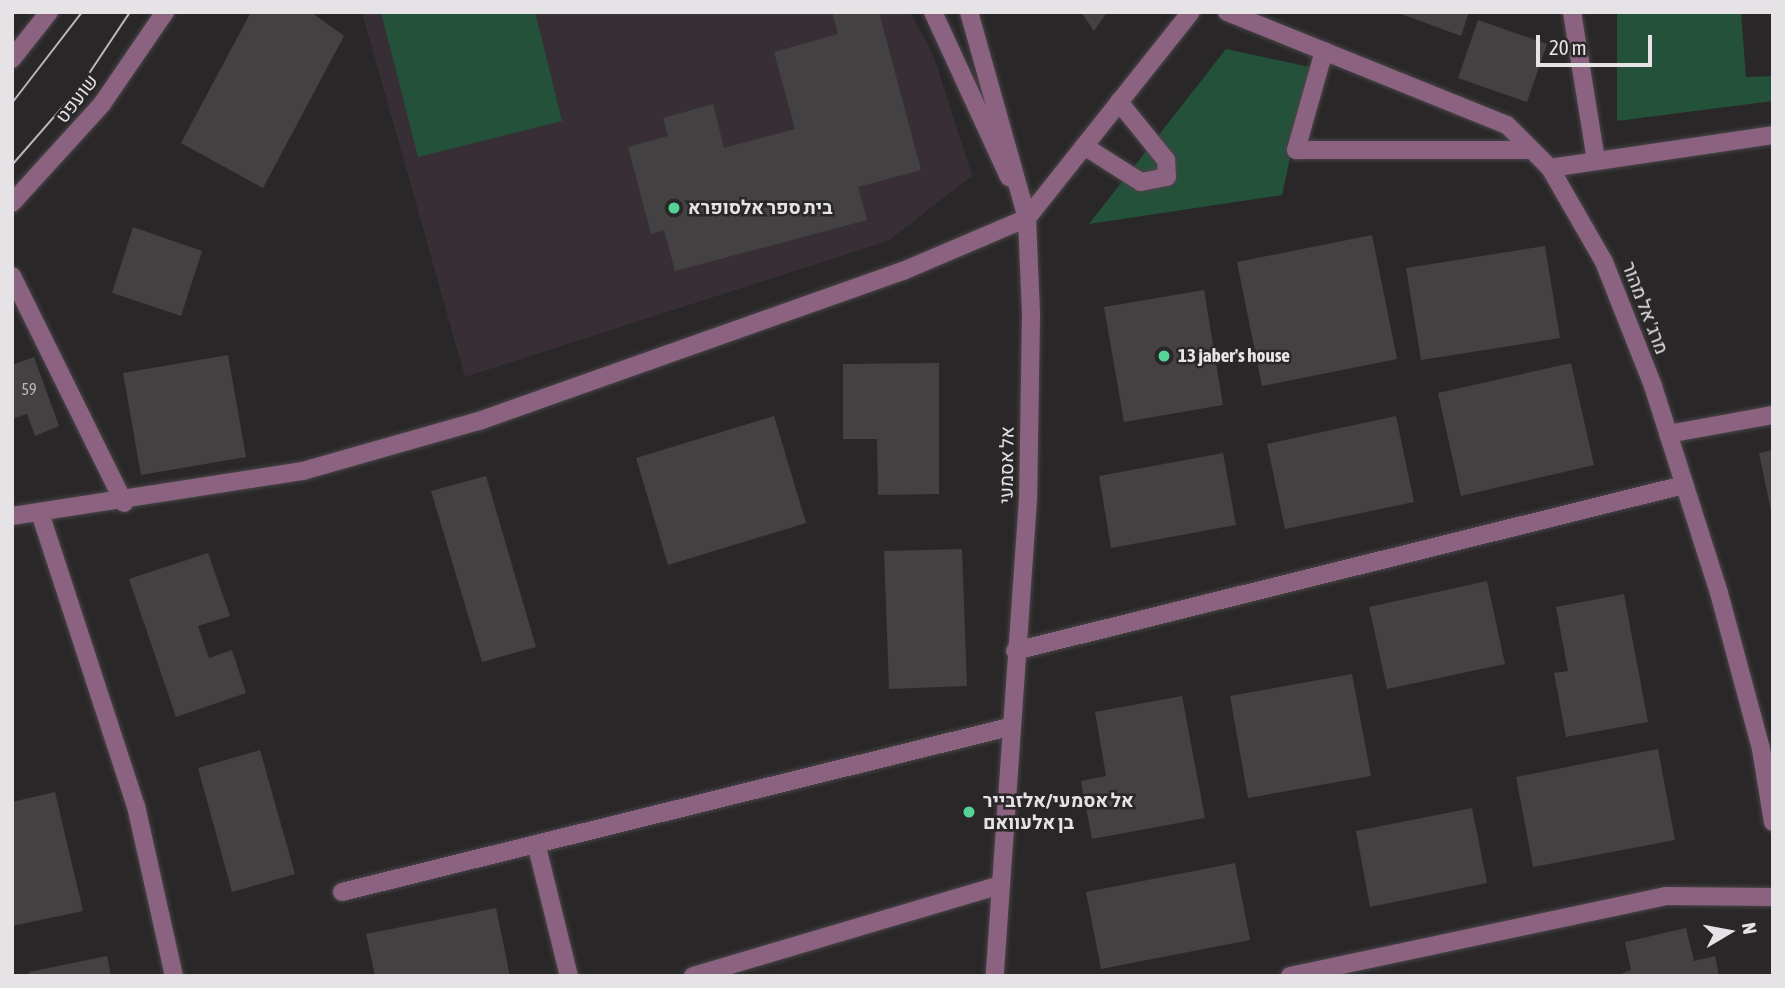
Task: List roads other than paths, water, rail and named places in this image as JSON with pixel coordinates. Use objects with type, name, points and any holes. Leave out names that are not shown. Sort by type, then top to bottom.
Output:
[{"type":"street","points":[[12,59],[49,12]]},
{"type":"street","name":"שועפט","points":[[12,203],[102,104],[165,12]]},
{"type":"street","points":[[933,12],[1027,218]]},
{"type":"street","points":[[12,516],[124,503],[303,471],[479,421],[903,271],[1027,218],[1191,12]]},
{"type":"street","name":"מרג' אל מהור","points":[[1227,12],[1507,125],[1550,167],[1604,262],[1668,434],[1761,749],[1773,822]]},
{"type":"street","points":[[1572,12],[1596,160]]},
{"type":"street","points":[[972,18],[1027,218]]},
{"type":"street","points":[[1324,51],[1296,150],[1532,150]]},
{"type":"street","points":[[1084,146],[1141,182],[1167,177],[1166,160],[1119,102]]},
{"type":"street","points":[[1550,167],[1773,135]]},
{"type":"street","name":"אל אסמעי","points":[[995,976],[1009,727],[1028,499],[1027,218]]},
{"type":"street","points":[[12,276],[124,503]]},
{"type":"street","points":[[1668,434],[1773,415]]},
{"type":"street","points":[[1015,651],[1685,485]]},
{"type":"street","points":[[40,513],[136,806],[174,976]]},
{"type":"street","points":[[342,892],[537,847],[1009,727]]},
{"type":"street","points":[[537,847],[569,976]]},
{"type":"street","points":[[693,976],[1000,885]]},
{"type":"street","points":[[1290,976],[1666,896],[1773,897]]},
{"type":"tram line","points":[[12,103],[82,12]]},
{"type":"tram line","points":[[12,165],[80,87],[130,12]]},
{"type":"place","name":"בית ספר אלסופרא","points":[[674,208]]},
{"type":"place","name":"13 jaber's house","points":[[1164,356]]},
{"type":"place","name":"אל אסמעי/אלזבייר בן אלעוואם","points":[[969,812]]}]
